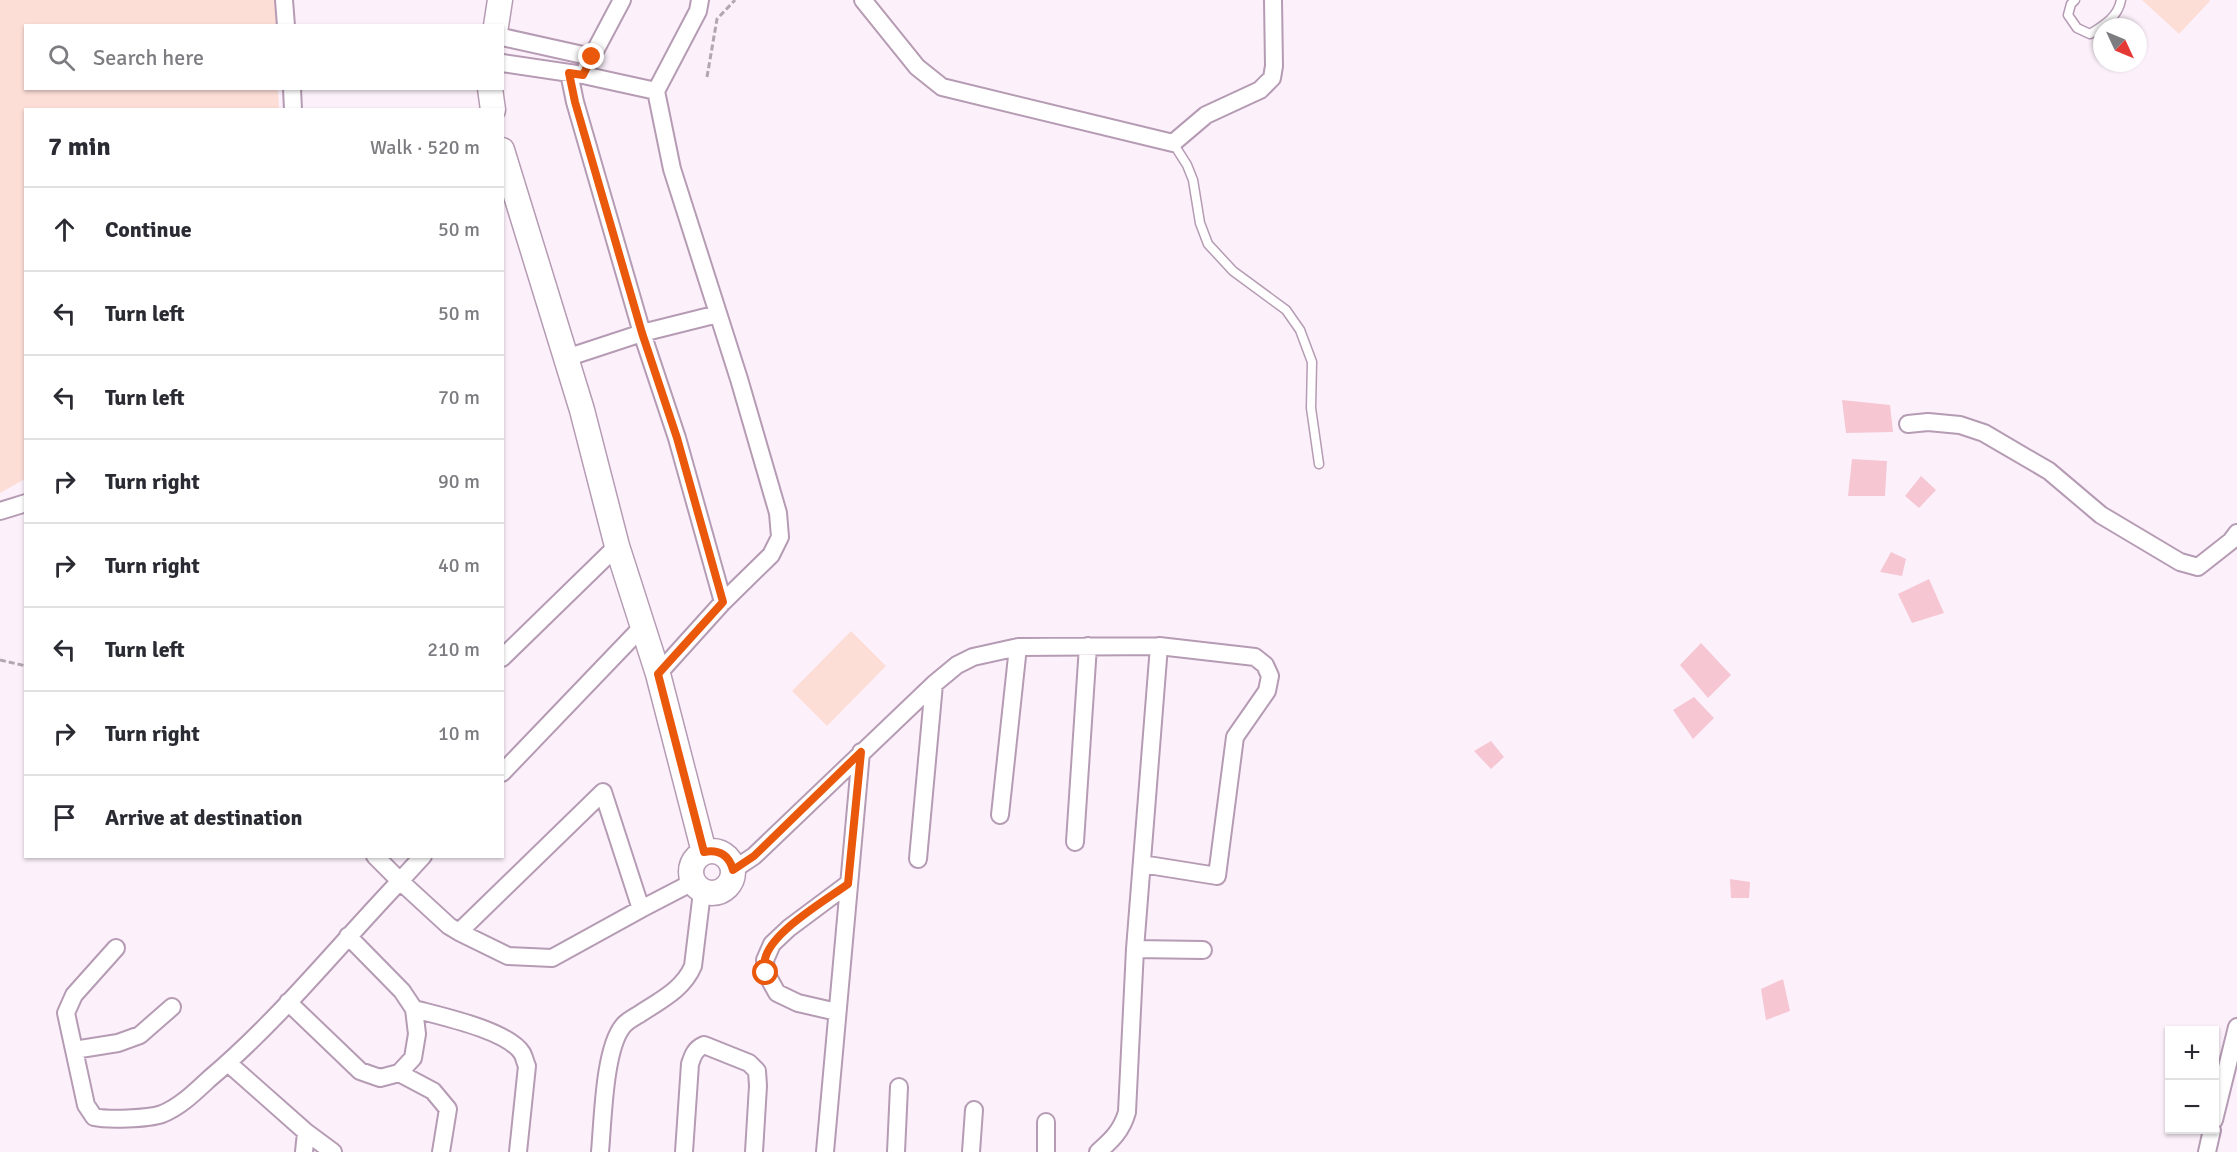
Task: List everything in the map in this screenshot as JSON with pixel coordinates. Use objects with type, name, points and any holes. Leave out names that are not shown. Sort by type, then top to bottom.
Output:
[{"type":"street","points":[[284,0],[286,24]]},
{"type":"street","points":[[496,24],[500,0]]},
{"type":"street","points":[[622,0],[592,57],[576,74],[575,102],[642,333],[677,438],[723,602]]},
{"type":"street","points":[[658,674],[723,602],[771,555],[780,537],[778,513],[672,169],[656,91],[698,11],[700,0]]},
{"type":"street","points":[[862,0],[917,67],[942,87],[1173,143],[1206,115],[1260,90],[1272,78],[1274,66],[1273,0]]},
{"type":"street","points":[[504,37],[592,57]]},
{"type":"street","points":[[504,63],[576,74],[656,91]]},
{"type":"street","points":[[292,90],[293,108]]},
{"type":"street","points":[[490,90],[493,108]]},
{"type":"street","points":[[504,156],[582,410],[617,546],[658,674],[704,852]]},
{"type":"street","points":[[566,358],[642,333],[718,314]]},
{"type":"street","points":[[1908,424],[1928,422],[1960,425],[1984,433],[2049,471],[2101,515],[2180,562],[2198,567],[2231,541],[2237,533]]},
{"type":"street","points":[[0,511],[24,504]]},
{"type":"street","points":[[504,655],[617,546]]},
{"type":"street","points":[[504,771],[642,627]]},
{"type":"street","points":[[1075,842],[1088,646]]},
{"type":"street","points":[[1098,1152],[1124,1124],[1127,1112],[1135,949],[1159,646]]},
{"type":"street","points":[[733,870],[754,856],[933,684],[957,665],[973,657],[1018,647],[1159,646],[1255,657],[1265,665],[1270,676],[1267,691],[1235,737],[1217,876],[1142,864]]},
{"type":"street","points":[[1000,816],[1018,647]]},
{"type":"street","points":[[918,859],[933,684]]},
{"type":"street","points":[[825,1152],[861,752]]},
{"type":"street","points":[[459,932],[603,792],[641,909]]},
{"type":"street","points":[[704,852],[719,852],[725,855],[731,862],[733,870],[732,878],[723,891],[709,894],[698,887],[690,875],[693,861],[704,852]]},
{"type":"street","points":[[377,858],[449,926],[508,956],[552,958],[641,909],[698,887]]},
{"type":"street","points":[[116,948],[74,995],[66,1013],[86,1105],[94,1117],[105,1120],[160,1115],[177,1106],[228,1063],[288,1002],[421,858]]},
{"type":"street","points":[[837,1012],[798,1003],[777,993],[766,973],[765,960],[772,944],[789,928],[848,884]]},
{"type":"street","points":[[600,1152],[609,1062],[614,1040],[624,1024],[681,986],[689,975],[693,966],[698,887]]},
{"type":"street","points":[[288,1002],[360,1071],[380,1078],[399,1073],[414,1058],[417,1034],[414,1009],[402,992],[348,936]]},
{"type":"street","points":[[1135,949],[1203,950]]},
{"type":"street","points":[[74,1050],[118,1043],[140,1035],[172,1007]]},
{"type":"street","points":[[414,1009],[482,1028],[511,1043],[522,1053],[527,1066],[518,1152]]},
{"type":"street","points":[[2219,1100],[2237,1028]]},
{"type":"street","points":[[684,1152],[690,1064],[693,1054],[704,1045],[749,1063],[757,1071],[754,1152]]},
{"type":"street","points":[[228,1063],[306,1132],[333,1152]]},
{"type":"street","points":[[399,1073],[433,1091],[448,1109],[441,1152]]},
{"type":"street","points":[[896,1152],[898,1087]]},
{"type":"street","points":[[971,1152],[974,1110]]},
{"type":"street","points":[[1046,1122],[1046,1152]]},
{"type":"street","points":[[304,1152],[306,1132]]},
{"type":"street","points":[[2207,1152],[2211,1134]]},
{"type":"lane","points":[[2075,0],[2071,4],[2068,15],[2077,28],[2090,34],[2107,23],[2118,10],[2121,0]]},
{"type":"lane","points":[[1173,143],[1187,165],[1193,180],[1200,223],[1208,244],[1233,271],[1286,310],[1300,330],[1312,362],[1311,408],[1319,464]]},
{"type":"path","points":[[707,78],[717,19],[735,0]]},
{"type":"path","points":[[0,660],[24,666]]},
{"type":"shaded area","points":[[0,0],[276,0],[276,24],[24,24],[24,90],[278,90],[279,108],[24,108],[24,480],[0,493]]},
{"type":"shaded area","points":[[2142,0],[2209,0],[2210,1],[2179,34]]},
{"type":"shaded area","points":[[851,631],[886,666],[827,726],[792,691]]},
{"type":"building","points":[[1842,400],[1890,405],[1893,432],[1846,433]]},
{"type":"building","points":[[1852,459],[1887,461],[1885,496],[1848,496]]},
{"type":"building","points":[[1921,476],[1936,490],[1919,508],[1905,496]]},
{"type":"building","points":[[1891,552],[1906,559],[1902,576],[1880,572]]},
{"type":"building","points":[[1929,579],[1944,613],[1912,623],[1898,594]]},
{"type":"building","points":[[1701,643],[1731,675],[1708,698],[1680,665]]},
{"type":"building","points":[[1694,697],[1714,718],[1693,739],[1673,710]]},
{"type":"building","points":[[1491,741],[1504,757],[1491,769],[1474,751]]},
{"type":"building","points":[[1730,879],[1750,882],[1749,898],[1731,898]]},
{"type":"building","points":[[1783,979],[1790,1011],[1766,1020],[1761,989]]},
{"type":"route","points":[[592,57],[583,75],[569,73],[575,102],[642,333],[677,438],[723,602],[658,674],[704,852],[719,852],[725,855],[731,862],[733,870],[754,856],[861,752],[848,884],[789,928],[772,944],[765,960],[766,973]]}]
